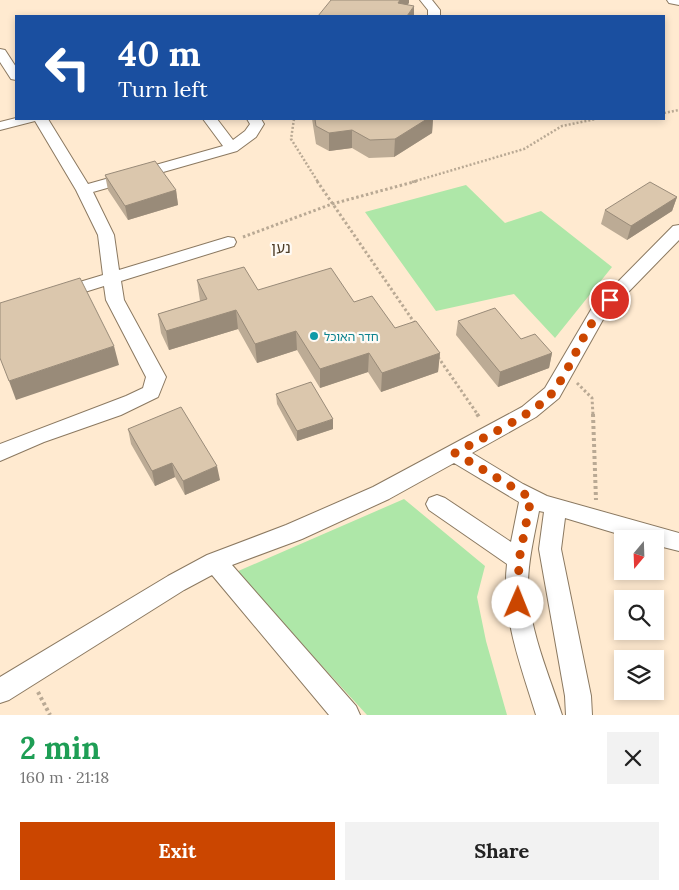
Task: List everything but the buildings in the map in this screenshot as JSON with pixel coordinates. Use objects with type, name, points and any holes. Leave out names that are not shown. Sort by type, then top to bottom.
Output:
[{"type":"street","points":[[426,0],[434,10],[434,15]]},
{"type":"street","points":[[673,0],[679,1]]},
{"type":"street","points":[[0,52],[11,71]]},
{"type":"street","points":[[0,126],[25,120]]},
{"type":"street","points":[[0,453],[25,440],[132,403],[151,392],[156,377],[115,300],[106,235],[84,190],[42,120]]},
{"type":"street","points":[[211,120],[232,148]]},
{"type":"street","points":[[84,190],[232,148],[251,134],[257,124],[255,120]]},
{"type":"street","points":[[0,691],[176,583],[216,562],[294,532],[381,493],[528,412],[552,393],[598,312],[676,235]]},
{"type":"street","points":[[46,298],[228,242]]},
{"type":"street","points":[[455,453],[531,498],[555,507],[679,542]]},
{"type":"street","points":[[531,498],[519,560],[518,603],[533,664],[549,715]]},
{"type":"street","points":[[437,504],[519,560]]},
{"type":"street","points":[[555,507],[550,549],[578,696],[579,715]]},
{"type":"street","points":[[216,562],[347,715]]},
{"type":"path","points":[[665,113],[679,110]]},
{"type":"path","points":[[294,120],[291,139],[332,204],[417,327]]},
{"type":"path","points":[[228,242],[332,204],[481,163],[524,149],[562,126],[591,120]]},
{"type":"path","points":[[434,351],[480,417]]},
{"type":"path","points":[[566,371],[592,398],[597,518]]},
{"type":"green space","points":[[466,185],[505,223],[541,211],[612,267],[555,338],[514,294],[436,311],[365,212]]},
{"type":"green space","points":[[404,499],[485,566],[477,597],[486,641],[507,715],[367,715],[236,572]]},
{"type":"place","name":"חדר האוכל","points":[[314,336]]},
{"type":"district","name":"נען","points":[[281,247]]},
{"type":"route","points":[[518,603],[519,560],[531,498],[455,453],[528,412],[552,393],[566,371],[588,328],[598,312],[610,300]]}]
